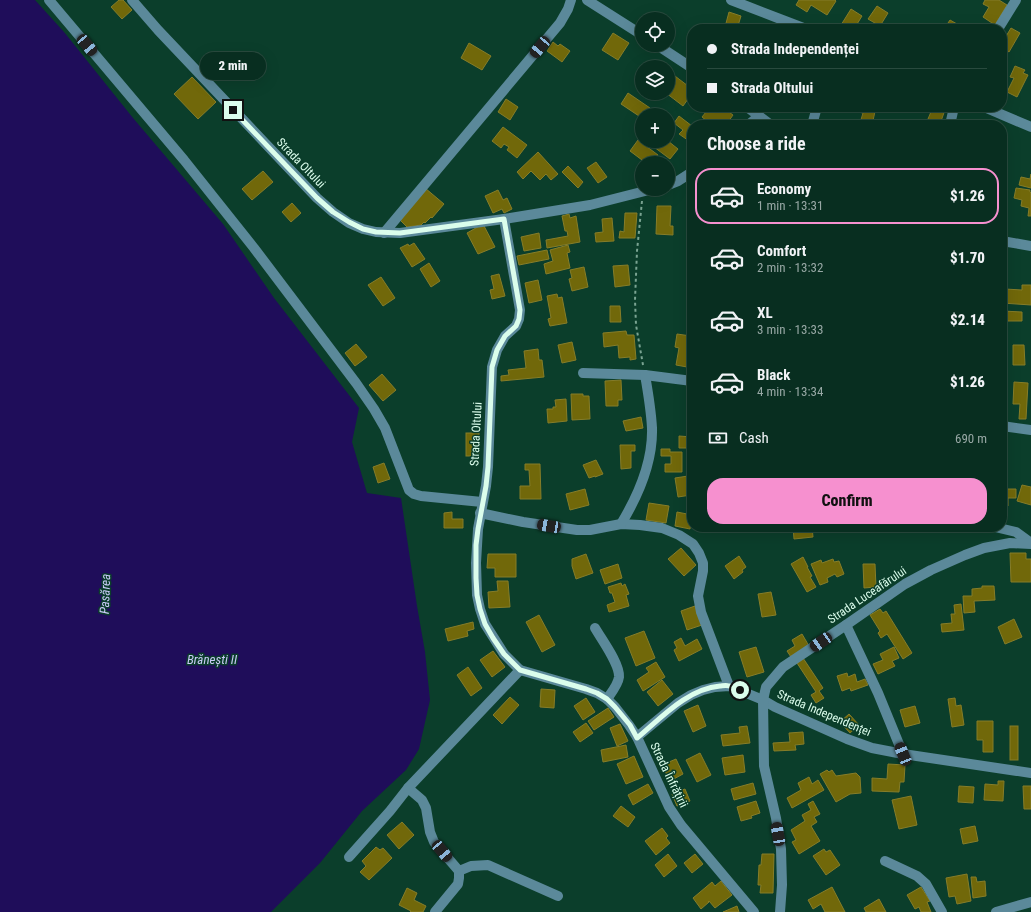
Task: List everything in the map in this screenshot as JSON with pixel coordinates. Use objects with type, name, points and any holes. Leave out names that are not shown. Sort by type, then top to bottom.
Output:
[{"type":"street","points":[[49,0],[184,160],[254,248],[371,404],[385,428],[409,490],[414,494],[421,496],[482,502]]},
{"type":"street","name":"Strada Oltului","points":[[132,0],[158,30],[317,198],[333,212],[363,229],[384,233],[400,233],[504,219],[590,205],[635,193]]},
{"type":"street","points":[[384,233],[560,23],[571,0]]},
{"type":"street","points":[[587,0],[635,31]]},
{"type":"street","points":[[732,0],[793,24]]},
{"type":"street","points":[[1001,24],[1016,0]]},
{"type":"street","points":[[668,52],[687,65]]},
{"type":"street","points":[[754,112],[764,120]]},
{"type":"street","points":[[996,112],[1031,127]]},
{"type":"street","points":[[754,120],[759,116]]},
{"type":"street","points":[[675,182],[687,175]]},
{"type":"street","name":"Strada Oltului","points":[[504,219],[520,310],[519,319],[516,326],[505,336],[497,350],[492,367],[488,467],[478,529],[476,563],[477,595],[485,624],[493,638],[504,654],[520,670]]},
{"type":"street","points":[[1007,242],[1031,246]]},
{"type":"street","points":[[583,374],[645,375],[687,380]]},
{"type":"street","points":[[621,524],[631,508],[649,457],[652,429],[645,375]]},
{"type":"street","points":[[1007,427],[1031,430]]},
{"type":"street","points":[[480,513],[523,522],[577,530],[590,530],[621,524],[650,526],[672,531],[693,544],[703,563],[698,596],[701,612],[729,686]]},
{"type":"street","points":[[1007,529],[1016,532],[1031,543]]},
{"type":"street","name":"Strada Luceafărului","points":[[780,912],[782,884],[781,849],[776,818],[764,766],[763,700],[766,687],[783,667],[905,584],[932,570],[984,548],[1010,543],[1031,543]]},
{"type":"street","points":[[846,625],[878,693],[903,754]]},
{"type":"street","points":[[595,628],[616,663],[619,672],[619,678],[616,685],[607,699]]},
{"type":"street","points":[[349,857],[390,811],[408,788],[520,670]]},
{"type":"street","name":"Strada Înfrățirii","points":[[520,670],[597,693],[607,699],[615,707],[630,725],[663,795],[680,825],[754,912]]},
{"type":"street","name":"Strada Independenței","points":[[637,738],[678,703],[691,695],[715,687],[729,686],[847,739],[872,748],[1031,773]]},
{"type":"street","points":[[408,788],[422,800],[426,808],[430,832],[434,842],[459,871],[458,884],[435,912]]},
{"type":"street","points":[[885,861],[917,876],[926,884],[942,912]]},
{"type":"street","points":[[459,871],[470,866],[488,865],[558,896]]},
{"type":"street","points":[[996,912],[1031,902]]},
{"type":"path","points":[[645,375],[636,325],[635,300],[637,251],[647,196]]},
{"type":"water","name":"Brănești II","points":[[0,0],[35,0],[64,32],[133,118],[223,224],[274,298],[359,408],[352,442],[367,493],[401,498],[425,652],[430,700],[419,749],[406,770],[362,811],[320,863],[271,912],[0,912]]},
{"type":"building","points":[[119,0],[123,0],[132,10],[122,19],[111,7]]},
{"type":"building","points":[[799,0],[836,1],[827,15],[811,5],[807,12],[796,5]]},
{"type":"building","points":[[985,0],[999,0],[1007,5],[996,24],[994,24],[983,17],[989,7],[983,4]]},
{"type":"building","points":[[877,6],[888,13],[881,24],[877,24],[868,19]]},
{"type":"building","points":[[851,9],[862,16],[857,24],[842,24]]},
{"type":"building","points":[[729,12],[741,16],[739,24],[726,24]]},
{"type":"building","points":[[950,20],[957,24],[947,24]]},
{"type":"building","points":[[1011,28],[1020,33],[1009,52],[1007,51],[1007,35]]},
{"type":"building","points":[[613,33],[629,43],[618,60],[602,50]]},
{"type":"building","points":[[553,42],[558,46],[560,44],[570,51],[562,62],[547,51]]},
{"type":"building","points":[[469,43],[491,56],[482,70],[461,58]]},
{"type":"building","points":[[1015,66],[1025,70],[1023,73],[1028,75],[1017,97],[1007,92],[1014,78],[1010,77]]},
{"type":"building","points":[[675,76],[687,85],[687,100],[683,106],[675,100]]},
{"type":"building","points":[[192,77],[216,102],[198,119],[174,94]]},
{"type":"building","points":[[628,93],[635,98],[635,100],[638,100],[650,108],[635,108],[635,113],[621,104]]},
{"type":"building","points":[[506,99],[518,107],[510,120],[498,112]]},
{"type":"building","points":[[706,112],[729,112],[733,115],[730,120],[706,120],[702,117]]},
{"type":"building","points":[[858,112],[875,112],[873,120],[861,120],[863,113]]},
{"type":"building","points":[[931,112],[944,112],[941,120],[928,119]]},
{"type":"building","points":[[679,116],[687,122],[687,140],[679,134],[683,130],[675,124]]},
{"type":"building","points":[[503,127],[527,145],[517,158],[507,150],[509,147],[504,144],[501,148],[492,141]]},
{"type":"building","points":[[635,144],[635,148],[649,148],[658,155],[637,156],[630,151]]},
{"type":"building","points":[[675,147],[678,149],[672,156],[666,156],[655,148],[675,148]]},
{"type":"building","points":[[538,152],[558,174],[551,180],[546,174],[540,180],[531,171],[523,179],[517,172]]},
{"type":"building","points":[[596,162],[607,177],[598,183],[587,168]]},
{"type":"building","points":[[568,166],[583,182],[578,188],[562,172]]},
{"type":"building","points":[[263,171],[273,182],[252,200],[242,189]]},
{"type":"building","points":[[1031,174],[1031,188],[1019,185],[1021,177],[1030,179]]},
{"type":"building","points":[[425,188],[444,204],[432,218],[431,217],[425,223],[407,227],[399,219]]},
{"type":"building","points":[[1016,188],[1030,190],[1031,216],[1028,216],[1029,208],[1021,206],[1022,200],[1014,198]]},
{"type":"building","points":[[498,190],[503,200],[507,198],[512,209],[504,213],[502,209],[493,213],[485,196]]},
{"type":"building","points":[[292,203],[301,213],[291,222],[282,212]]},
{"type":"building","points":[[657,206],[671,206],[670,226],[673,226],[673,235],[656,234]]},
{"type":"building","points":[[625,213],[637,213],[635,238],[619,238],[620,231],[624,232]]},
{"type":"building","points":[[569,214],[570,218],[576,216],[580,242],[547,248],[546,240],[568,236],[567,231],[565,231],[562,216]]},
{"type":"building","points":[[612,218],[614,241],[596,242],[595,233],[603,232],[602,219]]},
{"type":"building","points":[[483,224],[495,247],[478,254],[467,233]]},
{"type":"building","points":[[539,233],[541,248],[524,251],[521,237]]},
{"type":"building","points":[[414,243],[425,259],[412,267],[400,248]]},
{"type":"building","points":[[568,245],[570,252],[567,253],[570,268],[546,274],[544,264],[553,261],[550,250]]},
{"type":"building","points":[[547,250],[549,259],[519,265],[517,256]]},
{"type":"building","points":[[429,263],[440,281],[431,287],[420,269]]},
{"type":"building","points":[[628,265],[630,285],[615,287],[613,266]]},
{"type":"building","points":[[584,267],[588,287],[572,291],[569,279],[572,278],[570,270]]},
{"type":"building","points":[[499,274],[505,296],[492,299],[490,290],[494,289],[491,276]]},
{"type":"building","points":[[381,277],[395,298],[383,306],[368,285]]},
{"type":"building","points":[[538,280],[542,300],[529,303],[525,283]]},
{"type":"building","points":[[1022,285],[1031,285],[1031,305],[1007,303],[1007,289],[1022,290]]},
{"type":"building","points":[[557,294],[558,298],[562,297],[567,323],[550,326],[548,319],[551,318],[547,296]]},
{"type":"building","points":[[610,306],[620,306],[621,322],[610,322]]},
{"type":"building","points":[[1007,311],[1022,312],[1022,321],[1007,321]]},
{"type":"building","points":[[626,331],[627,335],[634,335],[636,359],[630,360],[630,357],[619,358],[618,345],[604,347],[603,333]]},
{"type":"building","points":[[677,334],[687,335],[687,367],[676,365],[679,348],[675,347]]},
{"type":"building","points":[[572,342],[576,360],[562,363],[558,345]]},
{"type":"building","points":[[356,344],[367,357],[355,366],[345,353]]},
{"type":"building","points":[[1013,345],[1024,345],[1025,365],[1013,365]]},
{"type":"building","points":[[538,349],[539,360],[542,360],[544,377],[501,381],[501,376],[509,375],[508,370],[526,368],[524,351]]},
{"type":"building","points":[[382,374],[396,390],[383,401],[369,385]]},
{"type":"building","points":[[621,380],[622,400],[618,400],[618,406],[606,406],[605,381]]},
{"type":"building","points":[[1014,382],[1028,383],[1026,419],[1019,419],[1020,404],[1013,404]]},
{"type":"building","points":[[571,394],[583,394],[583,396],[589,396],[590,419],[572,420]]},
{"type":"building","points":[[566,399],[567,421],[548,423],[547,409],[553,409],[553,407],[556,407],[555,400]]},
{"type":"building","points":[[641,417],[643,428],[626,431],[623,421]]},
{"type":"building","points":[[466,433],[479,433],[479,456],[466,456]]},
{"type":"building","points":[[679,436],[687,437],[687,448],[679,448]]},
{"type":"building","points":[[620,445],[635,445],[635,451],[631,451],[631,468],[621,469]]},
{"type":"building","points":[[661,449],[670,449],[670,452],[682,452],[682,472],[665,472],[665,464],[671,464],[671,456],[661,456]]},
{"type":"building","points":[[596,460],[603,474],[589,478],[583,465]]},
{"type":"building","points":[[384,463],[390,479],[378,483],[373,467]]},
{"type":"building","points":[[525,464],[540,464],[541,499],[520,499],[520,486],[530,486],[529,470],[525,470]]},
{"type":"building","points":[[687,476],[687,496],[678,497],[675,478]]},
{"type":"building","points":[[1022,485],[1031,487],[1031,505],[1017,501]]},
{"type":"building","points":[[585,489],[589,505],[570,510],[566,494]]},
{"type":"building","points":[[1007,489],[1016,489],[1016,498],[1008,498],[1008,506]]},
{"type":"building","points":[[649,503],[669,506],[666,523],[646,520]]},
{"type":"building","points":[[452,512],[452,519],[463,519],[463,528],[444,528],[444,513]]},
{"type":"building","points":[[677,512],[687,514],[687,528],[675,526]]},
{"type":"building","points":[[793,532],[812,532],[813,537],[794,539]]},
{"type":"building","points":[[681,548],[696,565],[684,576],[668,559]]},
{"type":"building","points":[[1010,553],[1026,553],[1026,559],[1031,559],[1031,582],[1011,582]]},
{"type":"building","points":[[488,554],[516,554],[516,577],[495,577],[495,568],[487,568]]},
{"type":"building","points":[[586,554],[593,573],[576,579],[572,566],[572,559]]},
{"type":"building","points":[[739,556],[746,567],[742,570],[743,572],[734,579],[725,566]]},
{"type":"building","points":[[803,557],[812,576],[810,577],[816,587],[807,592],[791,564]]},
{"type":"building","points":[[833,559],[834,562],[839,561],[844,574],[837,577],[835,574],[827,578],[828,582],[820,585],[811,564],[821,560],[822,563]]},
{"type":"building","points":[[618,564],[622,578],[605,584],[600,570]]},
{"type":"building","points":[[863,564],[875,564],[876,587],[864,588]]},
{"type":"building","points":[[497,581],[508,581],[510,607],[489,608],[488,592],[498,591]]},
{"type":"building","points":[[621,583],[622,586],[625,584],[629,594],[626,595],[629,606],[609,612],[607,605],[615,602],[608,587]]},
{"type":"building","points":[[982,586],[994,586],[995,600],[974,601],[975,612],[964,613],[963,596],[972,596],[972,589],[982,588]]},
{"type":"building","points":[[771,592],[776,615],[762,617],[758,594]]},
{"type":"building","points":[[961,604],[964,630],[942,632],[941,624],[952,623],[951,614],[955,614],[954,605]]},
{"type":"building","points":[[695,606],[702,625],[687,630],[681,611]]},
{"type":"building","points":[[880,609],[883,613],[886,611],[912,653],[903,659],[887,634],[881,638],[878,633],[880,631],[870,615]]},
{"type":"building","points":[[539,615],[555,645],[542,652],[526,622]]},
{"type":"building","points":[[1014,619],[1022,637],[1005,644],[998,627]]},
{"type":"building","points":[[473,622],[474,629],[467,631],[468,636],[448,641],[445,629]]},
{"type":"building","points":[[644,631],[655,658],[636,666],[625,638]]},
{"type":"building","points":[[802,634],[809,646],[791,657],[787,651],[795,646],[792,640]]},
{"type":"building","points":[[681,638],[685,646],[697,639],[702,649],[679,661],[674,650],[677,648],[674,642]]},
{"type":"building","points":[[756,647],[764,672],[747,677],[739,652]]},
{"type":"building","points":[[894,647],[899,658],[892,661],[895,666],[878,674],[873,664],[883,660],[880,654]]},
{"type":"building","points":[[493,651],[505,667],[492,677],[480,660]]},
{"type":"building","points":[[803,658],[823,688],[819,691],[824,698],[816,703],[811,695],[816,692],[797,663]]},
{"type":"building","points":[[656,662],[665,677],[643,691],[637,680],[649,672],[646,668]]},
{"type":"building","points":[[468,667],[482,688],[471,696],[457,675]]},
{"type":"building","points":[[847,673],[848,677],[855,674],[857,682],[865,679],[868,685],[851,691],[850,688],[842,691],[837,676]]},
{"type":"building","points":[[662,680],[673,694],[658,706],[647,692]]},
{"type":"building","points":[[541,689],[555,690],[554,708],[540,707]]},
{"type":"building","points":[[510,697],[519,705],[502,724],[493,715]]},
{"type":"building","points":[[586,698],[595,712],[583,720],[574,706]]},
{"type":"building","points":[[955,698],[956,706],[961,705],[964,725],[952,727],[948,699]]},
{"type":"building","points":[[698,705],[706,726],[693,732],[684,711]]},
{"type":"building","points":[[915,706],[920,723],[905,727],[900,710]]},
{"type":"building","points":[[608,708],[614,717],[594,730],[588,721]]},
{"type":"building","points":[[849,714],[859,725],[850,733],[840,722]]},
{"type":"building","points":[[977,721],[993,721],[993,752],[983,752],[983,740],[977,740]]},
{"type":"building","points":[[586,723],[593,733],[580,742],[573,732]]},
{"type":"building","points":[[620,724],[628,741],[617,746],[610,728]]},
{"type":"building","points":[[747,726],[750,743],[723,746],[721,735],[740,733],[739,727]]},
{"type":"building","points":[[1010,726],[1018,726],[1018,760],[1010,760]]},
{"type":"building","points":[[803,732],[804,744],[795,745],[796,750],[774,751],[773,743],[790,742],[789,733]]},
{"type":"building","points":[[626,745],[628,757],[603,762],[601,750]]},
{"type":"building","points":[[700,753],[711,775],[697,782],[686,760]]},
{"type":"building","points":[[743,755],[745,772],[725,775],[722,758]]},
{"type":"building","points":[[634,756],[643,777],[626,784],[617,764]]},
{"type":"building","points":[[676,759],[683,774],[670,781],[662,765]]},
{"type":"building","points":[[888,764],[905,765],[904,782],[900,782],[899,792],[872,791],[872,778],[887,779]]},
{"type":"building","points":[[827,770],[829,772],[832,770],[836,776],[856,773],[860,777],[861,793],[850,794],[836,802],[820,774]]},
{"type":"building","points":[[809,777],[812,784],[818,780],[824,790],[792,808],[787,798],[801,790],[798,783]]},
{"type":"building","points":[[998,781],[1004,781],[1003,801],[984,800],[985,784],[998,785]]},
{"type":"building","points":[[753,783],[756,794],[734,800],[731,789]]},
{"type":"building","points":[[648,784],[653,793],[633,805],[628,795]]},
{"type":"building","points":[[959,786],[974,787],[973,803],[958,802]]},
{"type":"building","points":[[1023,786],[1031,786],[1031,809],[1024,809]]},
{"type":"building","points":[[685,789],[690,801],[677,806],[672,794]]},
{"type":"building","points":[[911,796],[917,825],[899,829],[892,800]]},
{"type":"building","points":[[756,801],[760,813],[751,816],[752,818],[741,821],[737,807]]},
{"type":"building","points":[[813,801],[820,814],[814,817],[817,822],[811,826],[820,841],[799,854],[792,842],[796,840],[791,830],[805,821],[802,815],[811,810],[808,804]]},
{"type":"building","points":[[621,806],[635,817],[628,827],[613,816]]},
{"type":"building","points":[[402,822],[414,835],[399,849],[387,835]]},
{"type":"building","points":[[975,826],[978,841],[963,844],[960,829]]},
{"type":"building","points":[[662,828],[668,836],[666,838],[670,843],[656,855],[645,841]]},
{"type":"building","points":[[376,847],[380,850],[383,848],[392,858],[369,880],[360,872],[366,866],[362,861]]},
{"type":"building","points":[[824,849],[826,852],[830,850],[840,865],[826,875],[813,856]]},
{"type":"building","points":[[668,854],[677,866],[664,877],[655,865]]},
{"type":"building","points":[[695,854],[703,864],[692,873],[684,863]]},
{"type":"building","points":[[762,854],[774,854],[773,893],[760,893],[761,885],[758,885],[759,865],[761,865]]},
{"type":"building","points":[[967,874],[971,901],[957,904],[955,896],[949,897],[946,878]]},
{"type":"building","points":[[971,877],[976,877],[977,882],[985,881],[986,896],[973,898]]},
{"type":"building","points":[[721,881],[732,895],[715,908],[709,901],[701,909],[693,898],[712,882],[715,886]]},
{"type":"building","points":[[832,887],[845,912],[825,912],[821,904],[813,909],[808,900]]},
{"type":"building","points":[[921,887],[930,901],[927,902],[931,912],[921,912],[919,907],[915,909],[907,895]]},
{"type":"building","points":[[407,888],[417,893],[414,900],[426,906],[423,912],[410,912],[411,911],[399,905]]},
{"type":"building","points":[[879,899],[886,912],[866,912],[864,908]]},
{"type":"building","points":[[737,906],[739,912],[723,912]]},
{"type":"route","points":[[233,110],[317,198],[333,212],[363,229],[384,233],[400,233],[504,219],[520,310],[519,319],[516,326],[505,336],[497,350],[492,367],[488,467],[478,529],[476,578],[477,595],[485,624],[504,654],[520,670],[586,689],[607,699],[630,725],[637,738],[678,703],[691,695],[715,687],[729,686],[740,690]]},
{"type":"water label","name":"Pasărea","points":[[105,594]]}]
